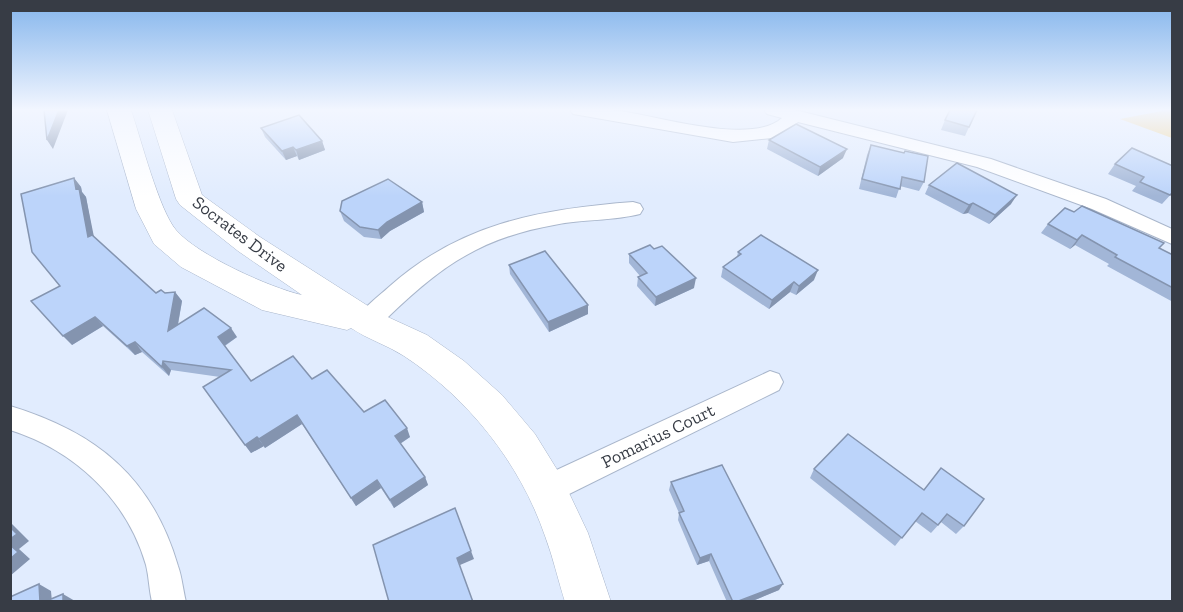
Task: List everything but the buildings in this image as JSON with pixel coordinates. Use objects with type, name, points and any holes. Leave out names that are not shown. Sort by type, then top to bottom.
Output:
[{"type":"street","name":"Socrates Drive","points":[[127,139],[150,209],[165,237],[192,259],[274,301],[367,322]]},
{"type":"street","name":"Socrates Drive","points":[[169,139],[190,199],[249,244],[367,322],[414,345],[451,371],[489,406],[521,446],[546,490],[566,534],[588,602]]},
{"type":"street","points":[[885,139],[984,163],[1100,204],[1173,237]]},
{"type":"street","points":[[367,322],[437,261],[498,231],[532,220],[567,214],[633,209]]},
{"type":"street","name":"Pomarius Court","points":[[546,490],[770,382]]},
{"type":"street","points":[[10,418],[60,436],[92,457],[123,488],[145,522],[162,565],[169,602]]}]
